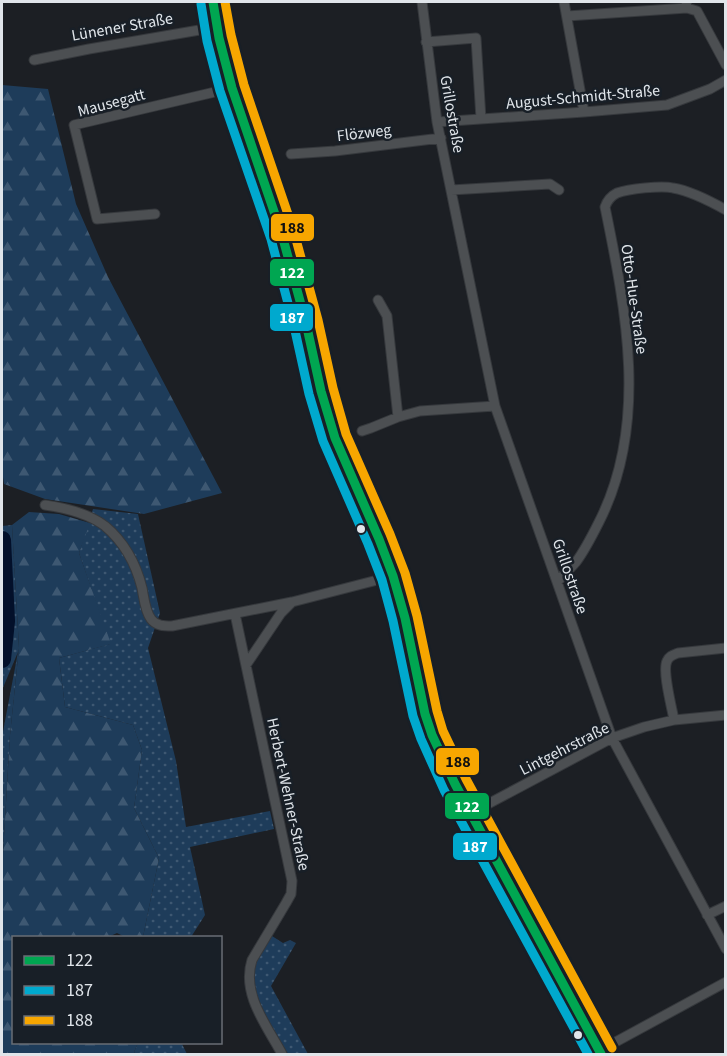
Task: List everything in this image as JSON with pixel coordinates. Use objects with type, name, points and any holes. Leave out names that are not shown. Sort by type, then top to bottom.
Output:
[{"type":"main road","points":[[213,2],[232,88],[282,235],[335,438],[393,576],[405,618],[425,714],[442,758],[600,1053]]},
{"type":"street","name":"Grillostraße","points":[[422,2],[437,122],[495,406],[612,738],[726,949]]},
{"type":"street","points":[[564,2],[584,112]]},
{"type":"street","points":[[567,16],[686,5],[697,11],[726,64]]},
{"type":"street","name":"Lünener Straße","points":[[34,60],[217,27]]},
{"type":"street","name":"Grillostraße","points":[[426,42],[476,38],[482,119]]},
{"type":"street","name":"August-Schmidt-Straße","points":[[437,122],[667,105],[710,89],[726,80]]},
{"type":"street","name":"Mausegatt","points":[[155,214],[97,219],[74,125],[232,88]]},
{"type":"street","name":"Flözweg","points":[[291,154],[441,138]]},
{"type":"street","points":[[451,190],[550,184],[559,190]]},
{"type":"street","name":"Otto-Hue-Straße","points":[[557,582],[577,561],[591,538],[610,500],[623,455],[628,411],[629,367],[626,325],[605,207],[607,200],[617,193],[672,187],[710,200],[726,210]]},
{"type":"street","points":[[378,300],[387,316],[398,417]]},
{"type":"street","points":[[362,431],[420,411],[495,406]]},
{"type":"street","points":[[45,505],[67,508],[93,519],[119,541],[131,557],[138,572],[151,619],[156,624],[164,626],[292,602],[393,576]]},
{"type":"street","points":[[246,665],[281,613],[292,602]]},
{"type":"street","name":"Herbert-Wehner-Straße","points":[[235,614],[292,881],[291,894],[252,960],[248,978],[254,1004],[282,1054]]},
{"type":"street","points":[[674,720],[665,670],[667,660],[678,653],[726,648]]},
{"type":"street","name":"Lintgehrstraße","points":[[471,813],[612,738],[674,720],[726,714]]},
{"type":"street","points":[[707,915],[726,906]]},
{"type":"street","points":[[600,1053],[726,982]]},
{"type":"green space","points":[[2,85],[48,89],[76,204],[108,277],[222,493],[144,514],[45,499],[4,484],[2,470]]},
{"type":"green space","points":[[93,509],[138,514],[160,613],[148,648],[176,761],[186,827],[270,811],[274,829],[190,847],[205,915],[192,936],[143,936],[159,858],[134,808],[142,750],[133,725],[65,707],[59,658],[110,644],[79,553]]},
{"type":"green space","points":[[29,512],[59,514],[90,523],[79,553],[111,644],[59,658],[65,707],[133,725],[142,750],[134,808],[159,858],[143,936],[123,936],[117,933],[110,936],[12,936],[12,1044],[138,1044],[134,1052],[136,1054],[2,1054],[2,871],[10,735],[19,648],[12,525]]},
{"type":"green space","points":[[12,525],[19,648],[10,735],[2,871],[2,737],[18,652],[2,690],[2,526]]},
{"type":"green space","points":[[272,936],[283,943],[290,940],[296,943],[271,986],[308,1054],[288,1054],[259,1001],[254,969],[261,952]]},
{"type":"green space","points":[[138,1044],[182,1044],[187,1054],[136,1054],[134,1052]]},
{"type":"waterway","points":[[2,540],[6,621],[2,659]]},
{"type":"transit line","name":"122","points":[[213,2],[219,38],[232,88],[282,235],[335,438],[393,576],[432,735],[455,784],[601,1054]]},
{"type":"transit line","name":"188","points":[[225,2],[244,85],[294,232],[346,434],[405,573],[443,731],[466,779],[612,1048]]},
{"type":"transit line","name":"187","points":[[201,4],[207,41],[220,91],[271,239],[309,394],[323,441],[382,580],[413,716],[421,739],[444,790],[588,1054]]}]
